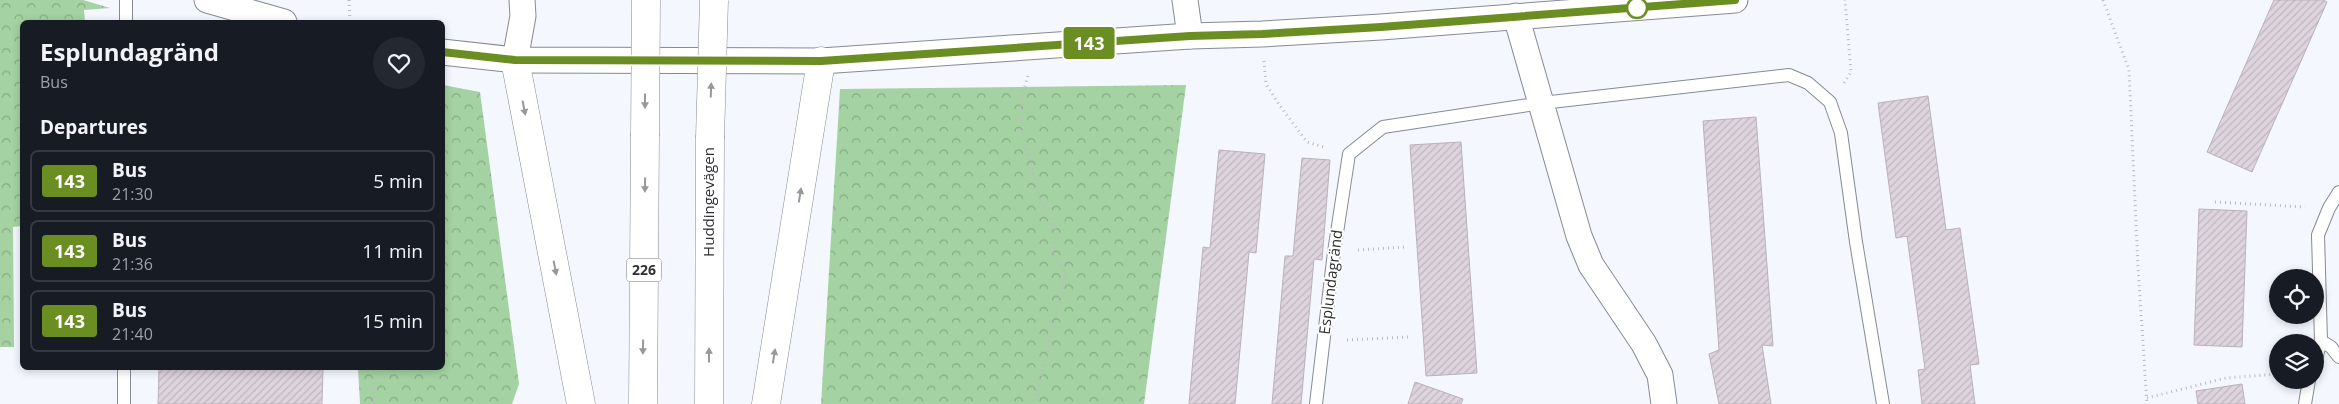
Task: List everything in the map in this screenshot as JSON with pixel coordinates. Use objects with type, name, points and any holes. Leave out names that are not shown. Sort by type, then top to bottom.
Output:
[{"type":"main road","name":"226","points":[[643,404],[646,0]]},
{"type":"main road","name":"Huddingevägen","points":[[709,404],[710,138],[714,0]]},
{"type":"main road","points":[[515,60],[581,404]]},
{"type":"main road","points":[[766,404],[821,61]]},
{"type":"street","points":[[207,0],[277,20]]},
{"type":"street","points":[[515,60],[522,16],[522,0]]},
{"type":"street","points":[[1185,0],[1190,36]]},
{"type":"street","points":[[445,52],[515,60],[821,61],[1190,36],[1262,34],[1735,0]]},
{"type":"street","points":[[1516,16],[1579,236],[1591,265],[1644,344],[1660,375],[1664,404]]},
{"type":"lane","points":[[126,0],[126,20]]},
{"type":"lane","points":[[1349,154],[1383,127],[1542,103],[1788,75],[1808,83],[1830,102],[1841,133],[1856,242],[1883,404]]},
{"type":"lane","name":"Esplundagränd","points":[[1316,404],[1334,252],[1349,154]]},
{"type":"lane","points":[[2321,334],[2318,235],[2329,208],[2339,192]]},
{"type":"lane","points":[[2324,343],[2331,347],[2339,357]]},
{"type":"lane","points":[[124,370],[124,404]]},
{"type":"lane","points":[[2305,404],[2308,389]]},
{"type":"path","points":[[348,0],[350,20]]},
{"type":"path","points":[[1830,102],[1851,72],[1846,0]]},
{"type":"path","points":[[2103,0],[2129,70],[2138,267],[2148,404]]},
{"type":"path","points":[[1029,47],[1028,73],[1021,99],[1022,131],[1041,203],[1050,212],[1057,237],[1052,253],[1066,274],[1035,404]]},
{"type":"path","points":[[1264,56],[1266,84],[1307,142],[1349,154]]},
{"type":"path","points":[[2216,202],[2329,208]]},
{"type":"path","points":[[1334,252],[1405,247]]},
{"type":"path","points":[[1324,341],[1409,337]]},
{"type":"path","points":[[372,370],[374,404]]},
{"type":"path","points":[[2147,398],[2226,378],[2269,375]]},
{"type":"green space","points":[[0,0],[83,0],[110,8],[84,10],[85,20],[20,20],[20,226],[13,227],[14,347],[0,347]]},
{"type":"green space","points":[[445,85],[480,92],[519,384],[512,404],[360,404],[358,370],[445,370]]},
{"type":"green space","points":[[1186,85],[1144,404],[821,404],[840,89]]},
{"type":"building","points":[[2274,0],[2323,0],[2327,2],[2252,172],[2207,152]]},
{"type":"building","points":[[1928,96],[1946,230],[1960,228],[1979,364],[1970,365],[1975,404],[1922,404],[1918,370],[1925,369],[1907,236],[1896,238],[1878,103]]},
{"type":"building","points":[[1756,117],[1773,346],[1762,345],[1771,404],[1719,404],[1709,354],[1719,350],[1703,121]]},
{"type":"building","points":[[1461,142],[1477,373],[1426,376],[1410,145]]},
{"type":"building","points":[[1219,150],[1265,154],[1256,253],[1249,252],[1235,404],[1189,404],[1203,247],[1210,248]]},
{"type":"building","points":[[1302,158],[1330,160],[1322,260],[1314,259],[1301,404],[1272,404],[1285,256],[1293,256]]},
{"type":"building","points":[[2199,209],[2247,211],[2242,347],[2194,345]]},
{"type":"building","points":[[159,370],[323,370],[322,404],[158,404]]},
{"type":"building","points":[[1415,382],[1463,399],[1461,404],[1408,404]]},
{"type":"building","points":[[2242,384],[2245,404],[2198,404],[2196,391]]},
{"type":"bus line","name":"143","points":[[445,52],[515,60],[821,61],[1190,36],[1381,27],[1717,3],[1735,0]]}]
